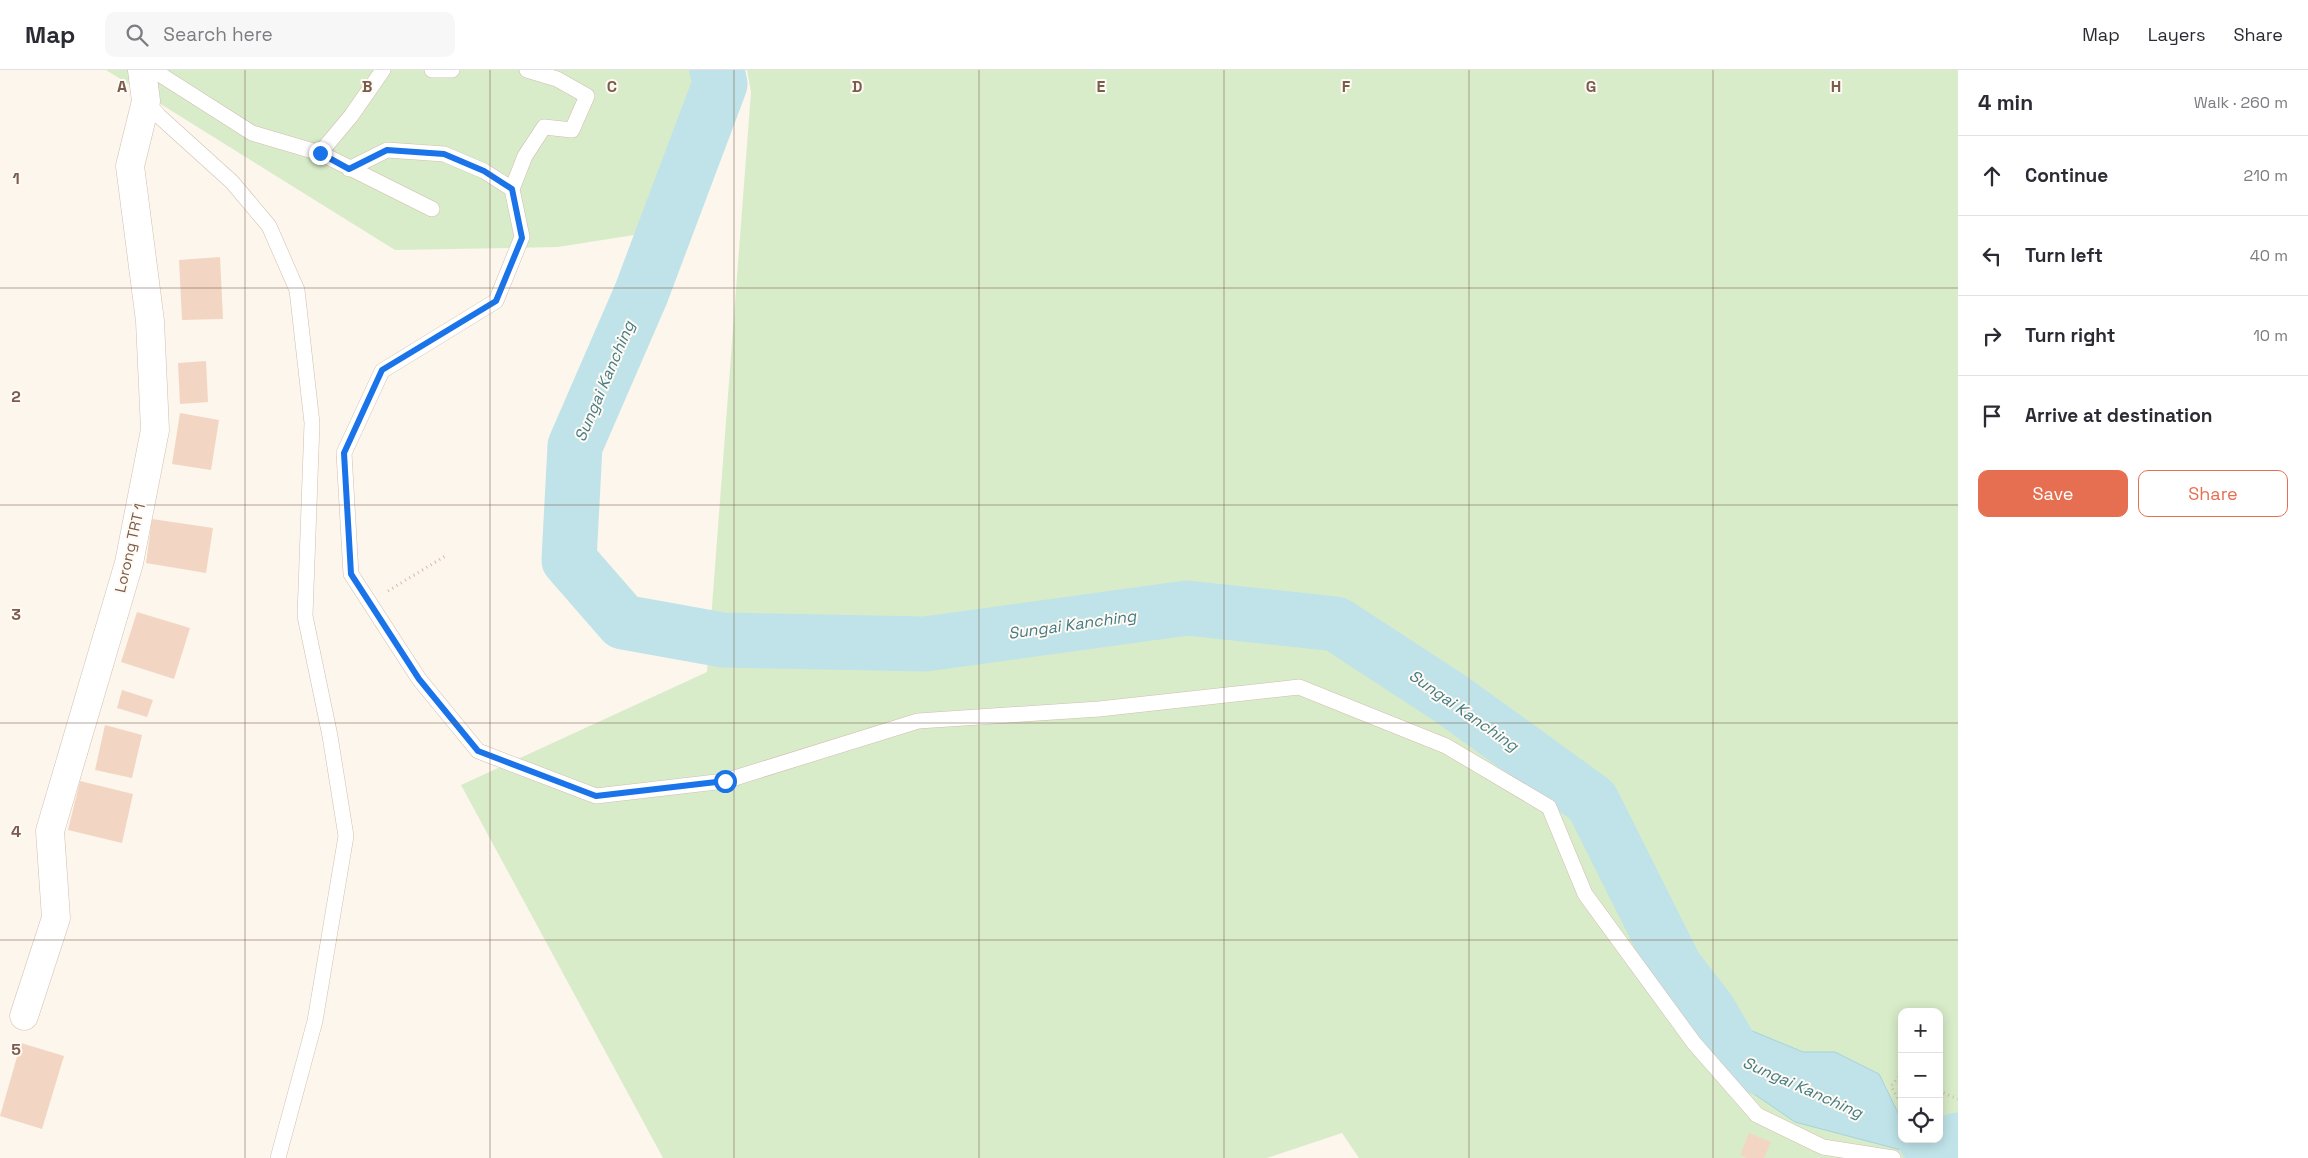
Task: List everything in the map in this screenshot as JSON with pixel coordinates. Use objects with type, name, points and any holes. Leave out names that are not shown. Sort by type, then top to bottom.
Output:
[{"type":"street","name":"Lorong TRT 1","points":[[24,1016],[56,918],[50,831],[129,563],[155,430],[150,321],[130,166],[146,101],[142,70]]},
{"type":"lane","points":[[153,70],[252,133],[320,153],[432,210]]},
{"type":"lane","points":[[320,153],[351,116],[383,70]]},
{"type":"lane","points":[[432,70],[452,70]]},
{"type":"lane","points":[[527,70],[557,79],[587,96],[572,130],[544,127],[525,156],[512,189],[522,238],[496,301],[382,370],[344,453],[351,574],[419,679],[478,751],[596,796],[725,781],[918,721],[1099,709],[1299,687],[1446,746],[1549,807],[1586,894],[1694,1043],[1757,1115],[1823,1147],[1893,1158]]},
{"type":"lane","points":[[146,101],[159,116],[232,182],[269,226],[297,290],[312,423],[305,616],[330,736],[346,836],[314,1021],[278,1158]]},
{"type":"lane","points":[[349,169],[387,150],[444,154],[484,171],[512,189]]},
{"type":"path","points":[[370,602],[447,555]]},
{"type":"path","points":[[1898,1078],[1891,1086],[1898,1099]]},
{"type":"path","points":[[1943,1092],[1958,1098]]},
{"type":"green space","points":[[106,70],[694,70],[695,77],[653,232],[558,247],[395,250]]},
{"type":"green space","points":[[747,70],[1958,70],[1958,1158],[1359,1158],[1342,1133],[1267,1158],[663,1158],[461,785],[707,672],[751,92]]},
{"type":"water","points":[[1719,1009],[1750,1030],[1803,1052],[1835,1052],[1879,1074],[1898,1113],[1898,1143],[1906,1143],[1905,1151],[1795,1122],[1741,1085],[1698,1015]]},
{"type":"building","points":[[220,257],[223,319],[182,320],[179,260]]},
{"type":"building","points":[[206,361],[208,402],[180,404],[178,363]]},
{"type":"building","points":[[180,413],[219,420],[211,470],[172,464]]},
{"type":"building","points":[[152,519],[213,528],[206,573],[146,563]]},
{"type":"building","points":[[137,612],[190,628],[174,679],[121,662]]},
{"type":"building","points":[[122,690],[153,700],[147,717],[117,708]]},
{"type":"building","points":[[105,725],[142,735],[132,778],[95,770]]},
{"type":"building","points":[[80,781],[133,794],[122,843],[68,830]]},
{"type":"building","points":[[21,1043],[64,1056],[42,1129],[0,1116]]},
{"type":"building","points":[[1749,1133],[1771,1142],[1764,1158],[1747,1158],[1740,1155]]},
{"type":"waterway","name":"Sungai Kanching","points":[[717,70],[720,84],[641,294],[575,446],[569,560],[623,622],[723,640],[925,644],[1187,608],[1336,624],[1451,699],[1592,801],[1675,967],[1709,1011],[1736,1057],[1758,1067]]},
{"type":"waterway","name":"Sungai Kanching","points":[[1939,1143],[1946,1145],[1958,1140]]},
{"type":"route","points":[[320,153],[349,169],[387,150],[444,154],[484,171],[512,189],[522,238],[496,301],[382,370],[344,453],[351,574],[419,679],[478,751],[596,796],[725,781]]}]
